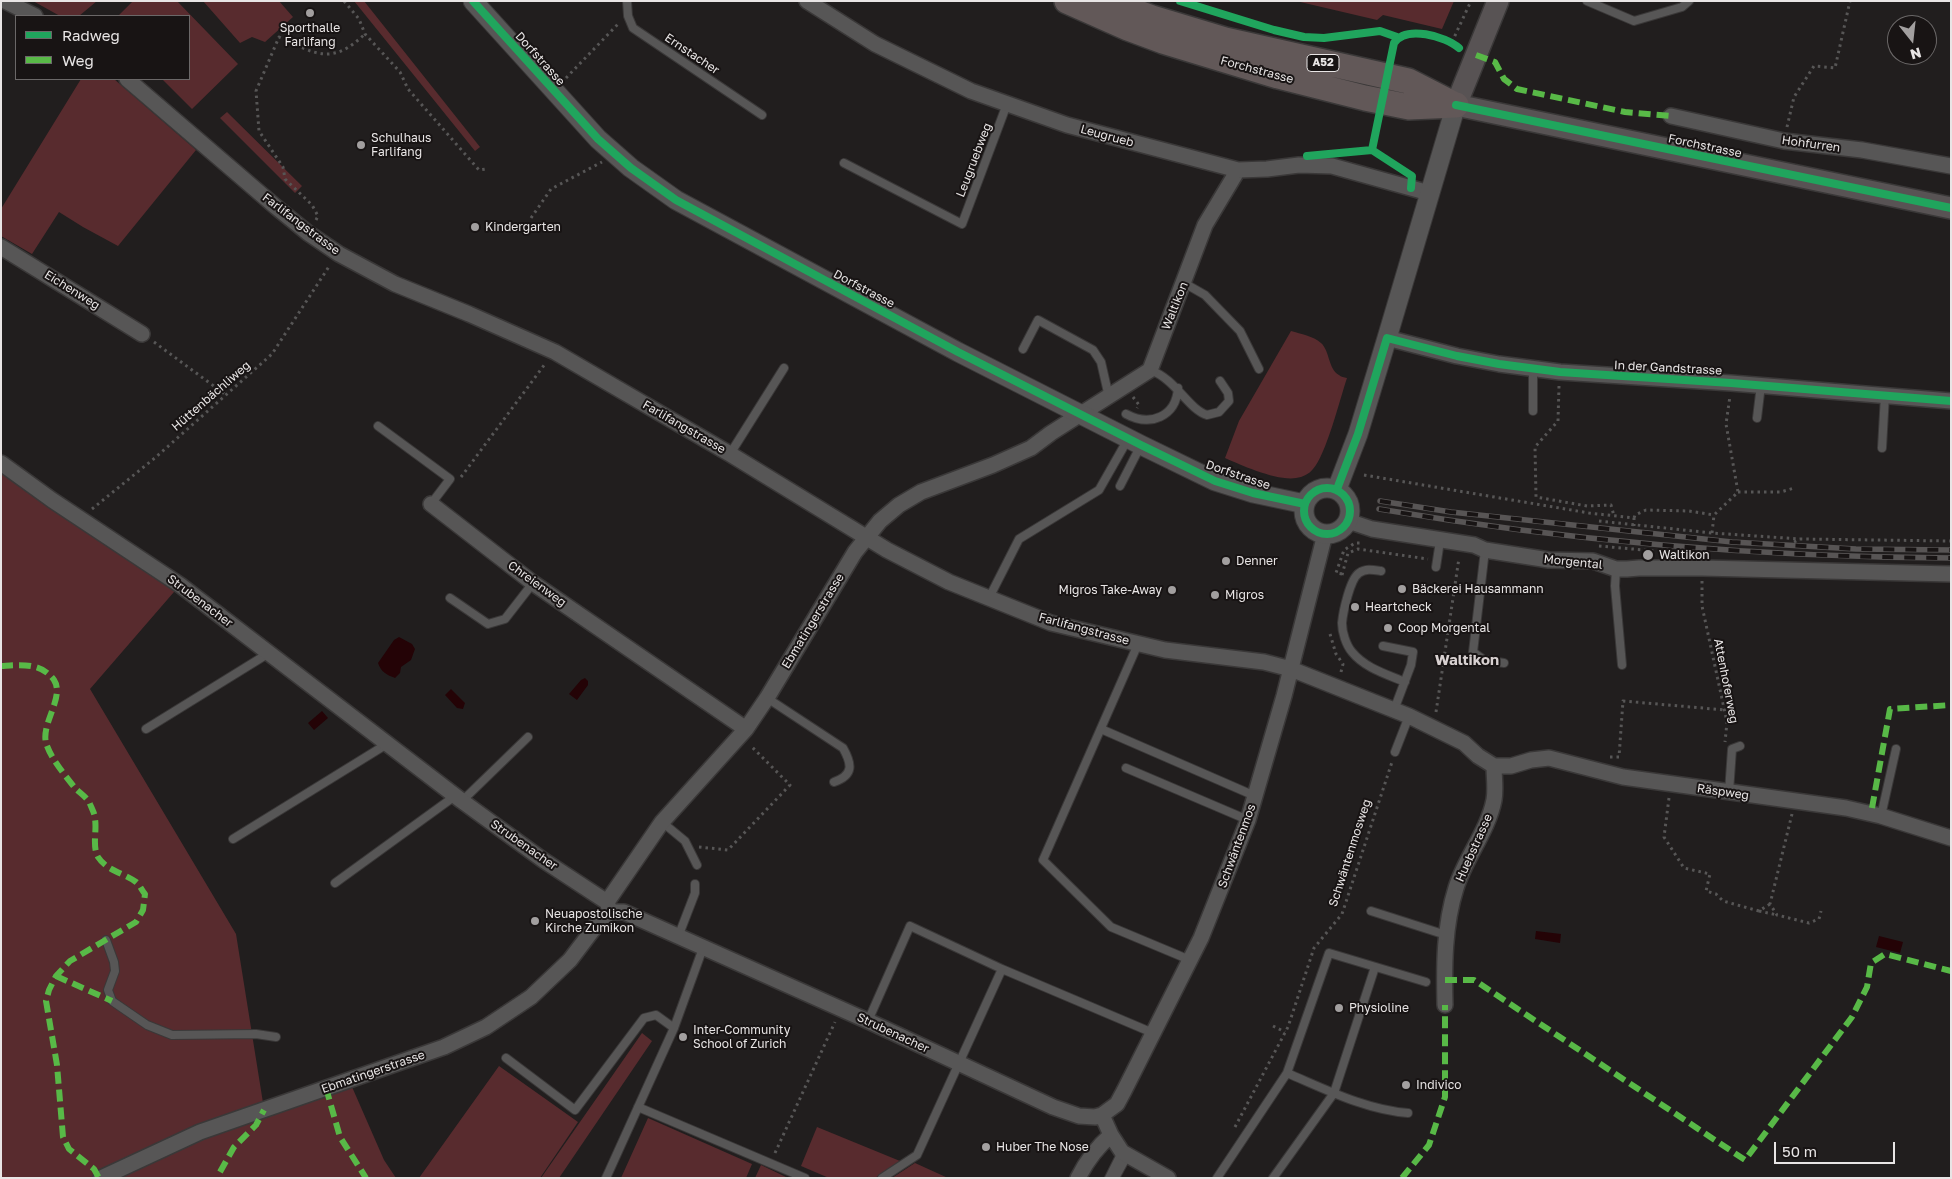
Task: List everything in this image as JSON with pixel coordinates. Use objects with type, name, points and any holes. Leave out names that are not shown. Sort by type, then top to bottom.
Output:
[{"type":"highway","name":"Forchstrasse","points":[[1067,1],[1156,38],[1278,76],[1409,107],[1456,105]]},
{"type":"highway","name":"Forchstrasse","points":[[1107,1],[1152,18],[1225,40],[1408,81],[1456,105]]},
{"type":"main road","points":[[1456,105],[1498,1]]},
{"type":"main road","name":"Forchstrasse","points":[[1456,105],[1951,208]]},
{"type":"street","points":[[5,1],[33,15]]},
{"type":"street","name":"Dorfstrasse","points":[[473,1],[604,146],[676,200],[958,352],[1134,442],[1215,481],[1253,493],[1305,504]]},
{"type":"street","name":"Leugrueb","points":[[807,1],[876,44],[971,91],[1067,125],[1238,170],[1299,165],[1332,166],[1420,190]]},
{"type":"street","name":"Farlifangstrasse","points":[[129,80],[276,208],[332,250],[395,284],[555,352],[730,454],[866,537],[949,582],[1051,623],[1165,650],[1264,662],[1291,669]]},
{"type":"street","points":[[1338,489],[1358,434],[1388,338],[1420,190],[1456,105]]},
{"type":"street","name":"Hohfurren","points":[[1671,116],[1784,141],[1862,150],[1951,166]]},
{"type":"street","name":"Waltikon","points":[[1150,370],[1206,226],[1238,170]]},
{"type":"street","name":"Eichenweg","points":[[1,247],[142,334]]},
{"type":"street","name":"In der Gandstrasse","points":[[1388,338],[1457,356],[1533,369],[1951,401]]},
{"type":"street","points":[[1080,414],[1150,370]]},
{"type":"street","name":"Ebmatingerstrasse","points":[[100,1178],[200,1132],[444,1047],[486,1027],[531,997],[570,960],[609,907],[662,822],[742,732],[767,698],[855,552],[866,537],[899,505],[921,492],[993,465],[1031,448],[1080,414]]},
{"type":"street","name":"Strubenacher","points":[[1,463],[180,585],[458,799],[609,907],[868,1021],[1053,1107],[1088,1118],[1102,1115]]},
{"type":"street","points":[[1322,488],[1338,489],[1348,500],[1351,507],[1348,521],[1338,531],[1325,534],[1310,527],[1306,520],[1305,504],[1308,497],[1314,491],[1322,488]]},
{"type":"street","name":"Chreienweg","points":[[431,504],[533,583],[742,732]]},
{"type":"street","name":"Morgental","points":[[1348,521],[1372,529],[1474,546],[1485,550],[1550,560],[1592,561],[1616,569],[1702,568],[1951,574]]},
{"type":"street","name":"Schwäntenmos","points":[[1102,1115],[1117,1104],[1201,938],[1248,820],[1291,669],[1325,534]]},
{"type":"street","points":[[1291,669],[1409,716],[1464,743],[1478,756],[1494,766]]},
{"type":"street","name":"Räspweg","points":[[1494,766],[1512,766],[1531,760],[1549,758],[1623,777],[1846,808],[1881,816],[1951,838]]},
{"type":"street","name":"Huebstrasse","points":[[1445,1005],[1444,955],[1446,935],[1456,887],[1494,802],[1494,766]]},
{"type":"street","points":[[1102,1115],[1111,1135],[1125,1154],[1168,1178]]},
{"type":"street","points":[[1078,1178],[1086,1161],[1097,1147],[1111,1135]]},
{"type":"lane","points":[[627,1],[628,16]]},
{"type":"lane","points":[[1587,1],[1634,21],[1682,7],[1689,1]]},
{"type":"lane","name":"Ernstacher","points":[[628,16],[633,28],[762,115]]},
{"type":"lane","name":"Leugruebweg","points":[[844,163],[962,224],[1007,104]]},
{"type":"lane","points":[[1184,283],[1205,295],[1240,331],[1259,369]]},
{"type":"lane","points":[[1023,349],[1038,320],[1094,350],[1102,362],[1109,397]]},
{"type":"lane","points":[[730,454],[784,368]]},
{"type":"lane","points":[[1533,369],[1533,411]]},
{"type":"lane","points":[[1150,370],[1166,378],[1178,388],[1202,414],[1211,415],[1223,409],[1229,401],[1228,392],[1220,381]]},
{"type":"lane","points":[[1757,418],[1761,385]]},
{"type":"lane","points":[[1126,414],[1144,420],[1161,416],[1173,408],[1178,388]]},
{"type":"lane","points":[[1882,448],[1885,395]]},
{"type":"lane","points":[[378,426],[450,479]]},
{"type":"lane","points":[[988,598],[1019,539],[1099,490],[1114,463],[1134,442]]},
{"type":"lane","points":[[1120,486],[1134,442]]},
{"type":"lane","name":"Chreienweg","points":[[431,504],[450,479]]},
{"type":"lane","points":[[1436,567],[1440,541]]},
{"type":"lane","points":[[1485,550],[1473,652],[1484,660],[1504,663]]},
{"type":"lane","points":[[1381,571],[1370,569],[1358,573],[1352,581],[1342,624],[1345,638],[1351,650],[1360,660],[1375,670],[1405,682]]},
{"type":"lane","points":[[1616,569],[1615,586],[1622,665]]},
{"type":"lane","points":[[450,598],[488,624],[505,619],[533,583]]},
{"type":"lane","points":[[1138,644],[1043,860],[1111,927],[1190,960]]},
{"type":"lane","points":[[1383,646],[1413,652],[1411,665],[1394,710]]},
{"type":"lane","points":[[146,729],[269,653]]},
{"type":"lane","points":[[767,698],[843,748],[850,759],[850,771],[843,779],[834,782]]},
{"type":"lane","points":[[1395,752],[1409,716]]},
{"type":"lane","points":[[1100,730],[1255,796]]},
{"type":"lane","points":[[335,882],[458,799],[528,737]]},
{"type":"lane","points":[[233,839],[387,744]]},
{"type":"lane","points":[[1729,792],[1732,749],[1740,746]]},
{"type":"lane","points":[[1881,816],[1896,749]]},
{"type":"lane","points":[[1126,768],[1248,820]]},
{"type":"lane","points":[[662,822],[685,841],[697,866]]},
{"type":"lane","points":[[678,937],[695,893],[695,884]]},
{"type":"lane","points":[[1370,911],[1446,935]]},
{"type":"lane","points":[[868,1021],[910,926],[1002,969],[1153,1033]]},
{"type":"lane","points":[[106,940],[114,962],[115,971],[108,990],[112,1001],[147,1025],[172,1035],[256,1034],[276,1037]]},
{"type":"lane","points":[[606,1178],[674,1028],[704,948]]},
{"type":"lane","points":[[1217,1178],[1287,1073],[1329,953],[1426,982]]},
{"type":"lane","points":[[1273,1178],[1334,1093],[1376,967]]},
{"type":"lane","points":[[882,1178],[917,1154],[1002,969]]},
{"type":"lane","points":[[506,1058],[575,1110],[644,1018],[656,1015],[674,1028]]},
{"type":"lane","points":[[1287,1073],[1334,1093],[1388,1112],[1408,1113]]},
{"type":"lane","points":[[638,1107],[805,1178]]},
{"type":"lane","points":[[1109,1178],[1125,1154]]},
{"type":"lane","points":[[1115,1178],[1125,1154]]},
{"type":"path","points":[[344,1],[359,19],[365,34],[400,72],[408,89],[479,170],[486,169]]},
{"type":"path","points":[[1180,1],[1256,25]]},
{"type":"path","points":[[1452,42],[1471,1]]},
{"type":"path","points":[[1784,141],[1794,96],[1814,66],[1835,68],[1850,1]]},
{"type":"path","points":[[560,84],[612,29],[628,16]]},
{"type":"path","points":[[1304,37],[1324,38],[1380,31],[1398,37]]},
{"type":"path","points":[[1390,62],[1394,42],[1398,37],[1412,32],[1452,42],[1458,48]]},
{"type":"path","points":[[316,220],[318,216],[312,205],[285,179],[283,167],[259,131],[256,91],[279,37],[314,53],[338,54],[351,47],[365,34]]},
{"type":"path","points":[[1379,118],[1372,150],[1412,176],[1420,190]]},
{"type":"path","points":[[531,218],[551,189],[602,162]]},
{"type":"path","points":[[142,334],[226,395]]},
{"type":"path","points":[[450,479],[456,484],[555,352]]},
{"type":"path","points":[[1560,372],[1558,421],[1535,446],[1536,497],[1588,506],[1612,505],[1614,516]]},
{"type":"path","points":[[1731,383],[1726,424],[1738,492]]},
{"type":"path","points":[[1364,476],[1589,513],[1634,518]]},
{"type":"path","points":[[1712,534],[1714,515],[1738,492],[1781,492],[1794,488]]},
{"type":"path","points":[[1634,526],[1635,515],[1646,510],[1689,511],[1714,515]]},
{"type":"path","points":[[1599,521],[1712,534],[1800,539],[1950,542]]},
{"type":"path","points":[[1794,542],[1800,539]]},
{"type":"path","points":[[1342,574],[1336,573],[1344,550],[1355,543],[1362,543],[1371,544],[1370,551]]},
{"type":"path","points":[[1597,546],[1655,551]]},
{"type":"path","points":[[1435,718],[1460,554]]},
{"type":"path","points":[[1603,756],[1619,757],[1623,701],[1724,710]]},
{"type":"path","points":[[688,846],[728,850],[790,785],[742,732]]},
{"type":"path","points":[[1670,784],[1664,837],[1684,868],[1710,874],[1706,891],[1716,894],[1723,902],[1809,923],[1819,918],[1821,911]]},
{"type":"path","points":[[1759,911],[1770,904],[1795,802]]},
{"type":"path","points":[[1770,904],[1777,915]]},
{"type":"path","points":[[770,1163],[838,1015]]},
{"type":"path","points":[[1273,1026],[1285,1032]]},
{"type":"shaded area","points":[[33,1],[97,1],[80,15],[58,15]]},
{"type":"shaded area","points":[[133,1],[177,1],[238,64],[192,109],[163,80],[190,80],[190,15],[119,15]]},
{"type":"shaded area","points":[[203,1],[279,1],[293,17],[265,42],[252,37],[240,43]]},
{"type":"shaded area","points":[[354,1],[364,1],[480,147],[475,151]]},
{"type":"shaded area","points":[[1296,1],[1454,1],[1442,29],[1383,15],[1377,20]]},
{"type":"shaded area","points":[[80,80],[115,80],[196,150],[118,246],[59,212],[32,254],[1,236],[1,209]]},
{"type":"shaded area","points":[[227,112],[302,186],[295,193],[220,118]]},
{"type":"shaded area","points":[[1291,331],[1311,337],[1321,343],[1335,372],[1347,378],[1323,452],[1311,471],[1299,478],[1279,477],[1260,472],[1225,458],[1239,421]]},
{"type":"shaded area","points":[[1,463],[180,585],[90,689],[236,934],[264,1109],[349,1080],[384,1160],[396,1178],[1,1178]]},
{"type":"shaded area","points":[[399,637],[412,644],[415,649],[411,660],[401,667],[400,673],[395,678],[385,673],[378,663],[394,640]]},
{"type":"shaded area","points":[[585,678],[588,681],[588,685],[577,700],[569,694]]},
{"type":"shaded area","points":[[451,689],[465,703],[463,709],[457,708],[445,695]]},
{"type":"shaded area","points":[[322,711],[328,718],[314,730],[308,723]]},
{"type":"shaded area","points":[[1536,931],[1561,934],[1560,943],[1535,939]]},
{"type":"shaded area","points":[[1879,936],[1903,942],[1900,953],[1876,947]]},
{"type":"shaded area","points":[[642,1033],[652,1041],[559,1178],[541,1178]]},
{"type":"shaded area","points":[[499,1066],[578,1122],[540,1178],[419,1178]]},
{"type":"shaded area","points":[[648,1118],[752,1164],[746,1178],[621,1178]]},
{"type":"shaded area","points":[[817,1127],[900,1161],[875,1178],[829,1178],[801,1166]]},
{"type":"shaded area","points":[[915,1163],[948,1178],[892,1178]]},
{"type":"shaded area","points":[[761,1165],[788,1178],[755,1178]]},
{"type":"railway","points":[[1380,501],[1451,512],[1732,542],[1856,549],[1951,550]]},
{"type":"railway","points":[[1379,509],[1521,530],[1664,545],[1807,554],[1951,558]]},
{"type":"marked path","points":[[1476,55],[1495,62],[1504,79],[1517,89],[1625,112],[1671,116]]},
{"type":"marked path","points":[[1,666],[23,665],[37,667],[49,674],[54,680],[57,694],[45,735],[48,749],[67,778],[89,802],[95,817],[95,848],[98,857],[106,866],[136,882],[145,894],[143,910],[136,922],[70,961],[56,976],[46,1001],[57,1065],[63,1137],[69,1149],[94,1169],[99,1178]]},
{"type":"marked path","points":[[1872,808],[1890,709],[1951,705]]},
{"type":"marked path","points":[[1445,980],[1474,980],[1745,1160],[1852,1017],[1867,987],[1871,963],[1885,954],[1951,971]]},
{"type":"marked path","points":[[56,976],[112,1001]]},
{"type":"marked path","points":[[1402,1178],[1429,1145],[1445,1097],[1445,1005]]},
{"type":"marked path","points":[[326,1088],[340,1137],[366,1178]]},
{"type":"marked path","points":[[220,1172],[234,1147],[256,1125],[264,1110]]},
{"type":"cycle path","points":[[473,1],[598,139],[631,168],[676,200],[958,352],[1215,481],[1253,493],[1305,504]]},
{"type":"cycle path","points":[[1180,1],[1274,30],[1304,37],[1324,38],[1380,31],[1397,37]]},
{"type":"cycle path","points":[[1411,188],[1412,176],[1372,150],[1394,43],[1407,34],[1426,34],[1445,40],[1459,48]]},
{"type":"cycle path","points":[[1456,105],[1951,208]]},
{"type":"cycle path","points":[[1307,156],[1372,150]]},
{"type":"cycle path","points":[[1337,489],[1358,434],[1387,338],[1457,356],[1560,372],[1731,383],[1951,401]]},
{"type":"cycle path","points":[[1332,488],[1336,489],[1346,498],[1349,502],[1350,511],[1349,520],[1340,530],[1332,534],[1322,534],[1314,530],[1305,520],[1304,506],[1308,498],[1318,489],[1332,488]]},
{"type":"place","name":"Sporthalle Farlifang","points":[[310,13]]},
{"type":"place","name":"Schulhaus Farlifang","points":[[361,145]]},
{"type":"place","name":"Kindergarten","points":[[475,227]]},
{"type":"place","name":"Waltikon","points":[[1648,555]]},
{"type":"place","name":"Denner","points":[[1226,561]]},
{"type":"place","name":"Bäckerei Hausammann","points":[[1402,589]]},
{"type":"place","name":"Migros Take-Away","points":[[1172,590]]},
{"type":"place","name":"Migros","points":[[1215,595]]},
{"type":"place","name":"Heartcheck","points":[[1355,607]]},
{"type":"place","name":"Coop Morgental","points":[[1388,628]]},
{"type":"place","name":"Neuapostolische Kirche Zumikon","points":[[535,921]]},
{"type":"place","name":"Physioline","points":[[1339,1008]]},
{"type":"place","name":"Inter-Community School of Zurich","points":[[683,1037]]},
{"type":"place","name":"Indivico","points":[[1406,1085]]},
{"type":"place","name":"Huber The Nose","points":[[986,1147]]},
{"type":"district","name":"Waltikon","points":[[1467,660]]}]
